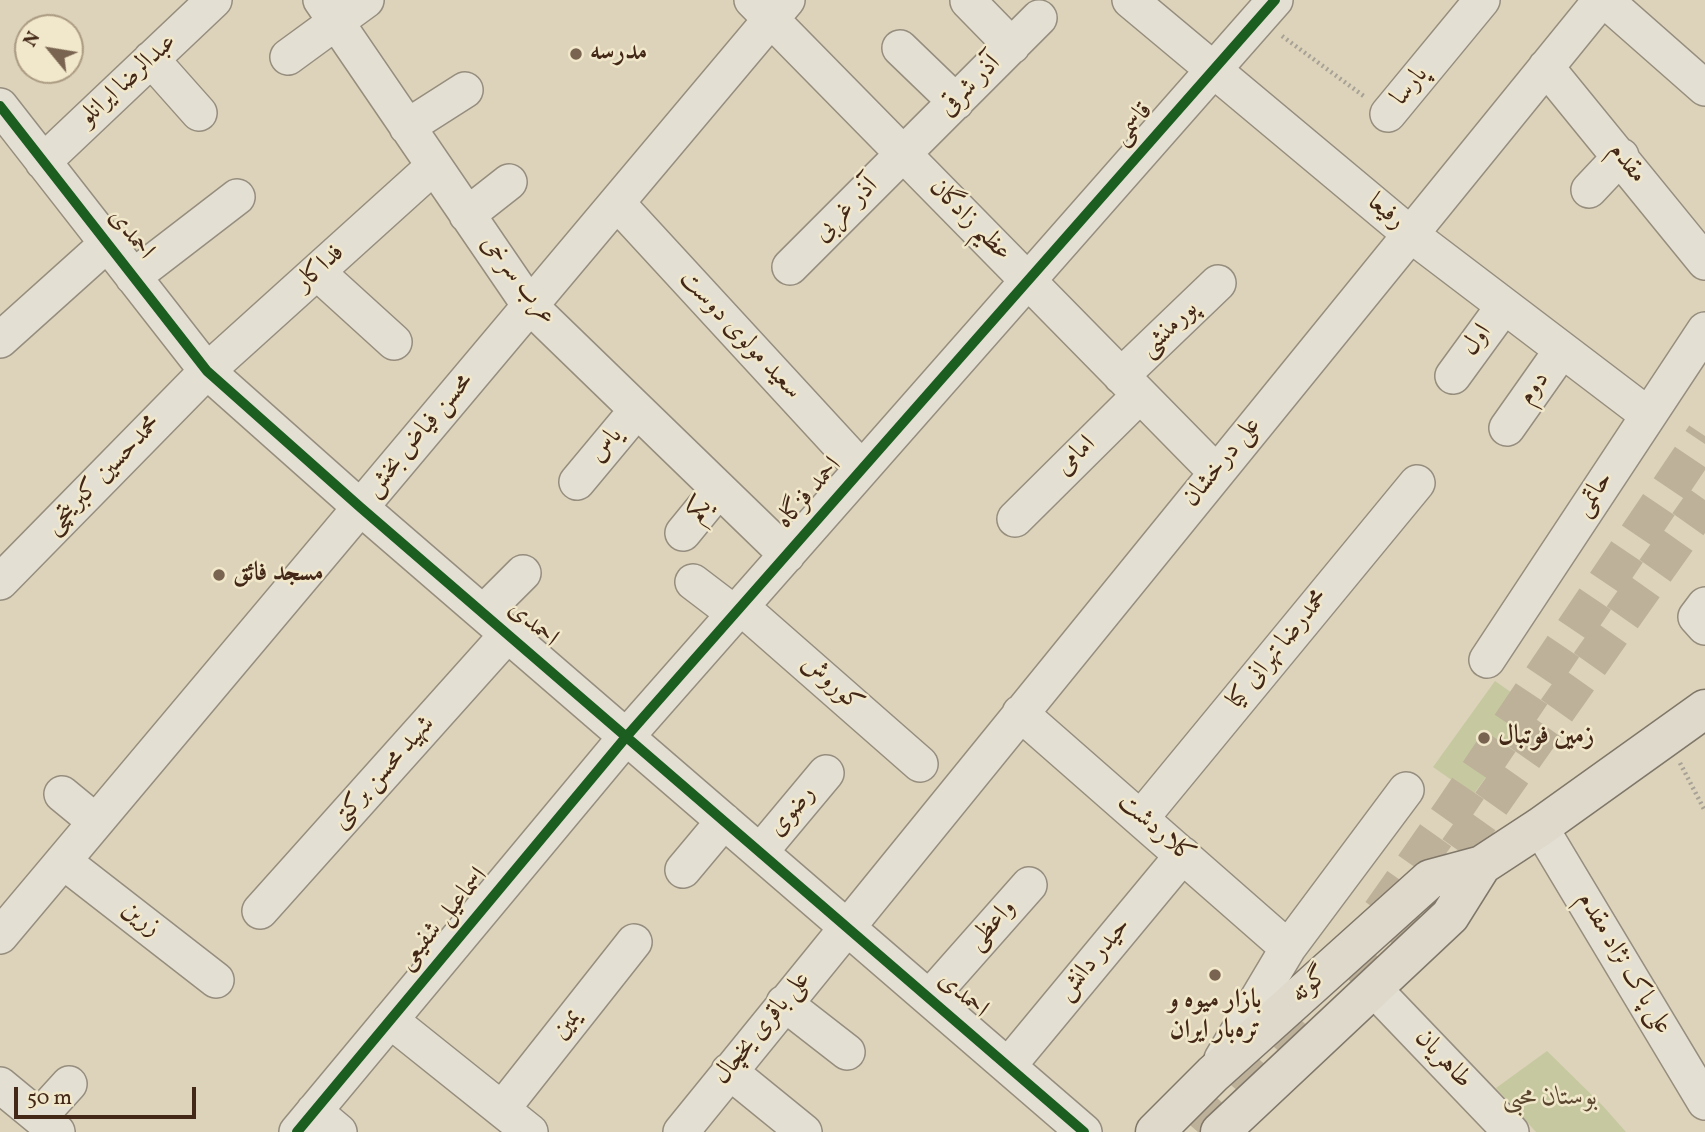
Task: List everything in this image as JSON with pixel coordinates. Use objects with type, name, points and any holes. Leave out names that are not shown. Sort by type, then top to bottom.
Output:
[{"type":"main road","name":"گوته","points":[[1155,1132],[1213,1074],[1430,879],[1482,865],[1540,827],[1705,709]]},
{"type":"main road","name":"گوته","points":[[1220,1132],[1450,916],[1482,865]]},
{"type":"street","name":"عبدالرضا ایرانلو","points":[[43,162],[214,0]]},
{"type":"street","points":[[288,57],[328,11],[366,0]]},
{"type":"street","name":"رفیعا","points":[[1130,0],[1410,234],[1648,415]]},
{"type":"street","name":"پارسا","points":[[1388,114],[1482,0]]},
{"type":"street","points":[[1603,0],[1705,88]]},
{"type":"street","name":"علی درخشان","points":[[846,926],[1603,0]]},
{"type":"street","points":[[968,1],[1012,46]]},
{"type":"street","name":"عظیم زادگان","points":[[770,7],[903,155],[1216,472]]},
{"type":"street","name":"محسن فیاض بخش","points":[[0,936],[617,203],[770,7]]},
{"type":"street","name":"قاسمی","points":[[1028,281],[1267,9]]},
{"type":"street","name":"عرب سرخی","points":[[328,11],[530,306],[787,555]]},
{"type":"street","name":"آذر شرقی","points":[[903,155],[1039,18]]},
{"type":"street","points":[[901,48],[956,102]]},
{"type":"street","points":[[152,60],[199,113]]},
{"type":"street","name":"مقدم","points":[[1546,67],[1705,262]]},
{"type":"street","points":[[407,127],[465,90]]},
{"type":"street","name":"احمدی","points":[[0,106],[207,371],[360,507],[1084,1132]]},
{"type":"street","name":"آذر غربی","points":[[790,267],[903,155]]},
{"type":"street","points":[[1589,190],[1621,156]]},
{"type":"street","name":"فداکار","points":[[207,371],[434,166]]},
{"type":"street","points":[[467,215],[509,182]]},
{"type":"street","points":[[134,276],[237,197]]},
{"type":"street","name":"سعید مولوی دوست","points":[[617,203],[862,469]]},
{"type":"street","points":[[0,340],[108,243]]},
{"type":"street","points":[[317,272],[394,342]]},
{"type":"street","name":"احمد فزگاه","points":[[626,737],[1028,281]]},
{"type":"street","name":"پورمنشی","points":[[1130,386],[1218,283]]},
{"type":"street","name":"اول","points":[[1453,376],[1504,306]]},
{"type":"street","name":"حاتمی","points":[[1487,660],[1705,330]]},
{"type":"street","name":"دوم","points":[[1507,428],[1562,350]]},
{"type":"street","name":"محمدحسین کبریتچی","points":[[0,582],[207,371]]},
{"type":"street","name":"امامی","points":[[1015,519],[1130,386]]},
{"type":"street","name":"یاس","points":[[577,482],[637,410]]},
{"type":"street","name":"محمدرضا تهرانی کیا","points":[[1140,818],[1417,483]]},
{"type":"street","name":"یکم","points":[[683,533],[719,489]]},
{"type":"street","points":[[495,623],[523,573]]},
{"type":"street","points":[[693,582],[738,610]]},
{"type":"street","points":[[1705,606],[1696,617],[1705,627]]},
{"type":"street","name":"کوروش","points":[[738,610],[920,764]]},
{"type":"street","name":"شهید محسن برکتی","points":[[260,911],[495,623]]},
{"type":"street","name":"کلاردشت","points":[[1020,713],[1288,948]]},
{"type":"street","name":"اسماعیل شفیعی","points":[[317,1125],[390,1020],[626,737]]},
{"type":"street","name":"رضوی","points":[[760,852],[826,773]]},
{"type":"street","points":[[1213,1074],[1288,948],[1406,790]]},
{"type":"street","points":[[62,794],[96,822]]},
{"type":"street","points":[[682,870],[724,821]]},
{"type":"street","name":"علی پاک نژاد مقدم","points":[[1540,827],[1705,1102]]},
{"type":"street","name":"حیدر دانش","points":[[1008,1066],[1183,855]]},
{"type":"street","name":"زرین","points":[[63,861],[216,980]]},
{"type":"street","name":"واعظی","points":[[929,998],[1029,885]]},
{"type":"street","name":"علی باقری یخچال","points":[[698,1126],[729,1071],[846,926]]},
{"type":"street","name":"یمین","points":[[502,1109],[635,942]]},
{"type":"street","name":"طاهریان","points":[[1373,988],[1489,1125]]},
{"type":"street","points":[[784,1003],[847,1052]]},
{"type":"street","points":[[390,1020],[530,1132]]},
{"type":"street","points":[[729,1071],[804,1132]]},
{"type":"street","points":[[0,1085],[48,1125],[69,1084]]},
{"type":"path","points":[[1667,738],[1705,811]]},
{"type":"green space","name":"زمین فوتبال","points":[[1495,681],[1535,709],[1473,795],[1433,767]]},
{"type":"green space","name":"بوستان محبی","points":[[1547,1051],[1626,1132],[1536,1132],[1496,1088]]},
{"type":"tunnel","points":[[1381,913],[1705,436]]},
{"type":"tunnel","points":[[1357,988],[1370,975],[1705,500]]},
{"type":"tunnel","points":[[1198,1132],[1307,1007]]},
{"type":"cycle path","points":[[297,1132],[626,737],[1275,0]]},
{"type":"cycle path","points":[[0,106],[207,371],[360,507],[1084,1132]]},
{"type":"place","name":"مدرسه","points":[[576,54]]},
{"type":"place","name":"مسجد فائق","points":[[219,575]]},
{"type":"place","name":"زمین فوتبال","points":[[1484,738]]},
{"type":"place","name":"بازار میوه و تره‌بار ایران","points":[[1215,975]]}]
